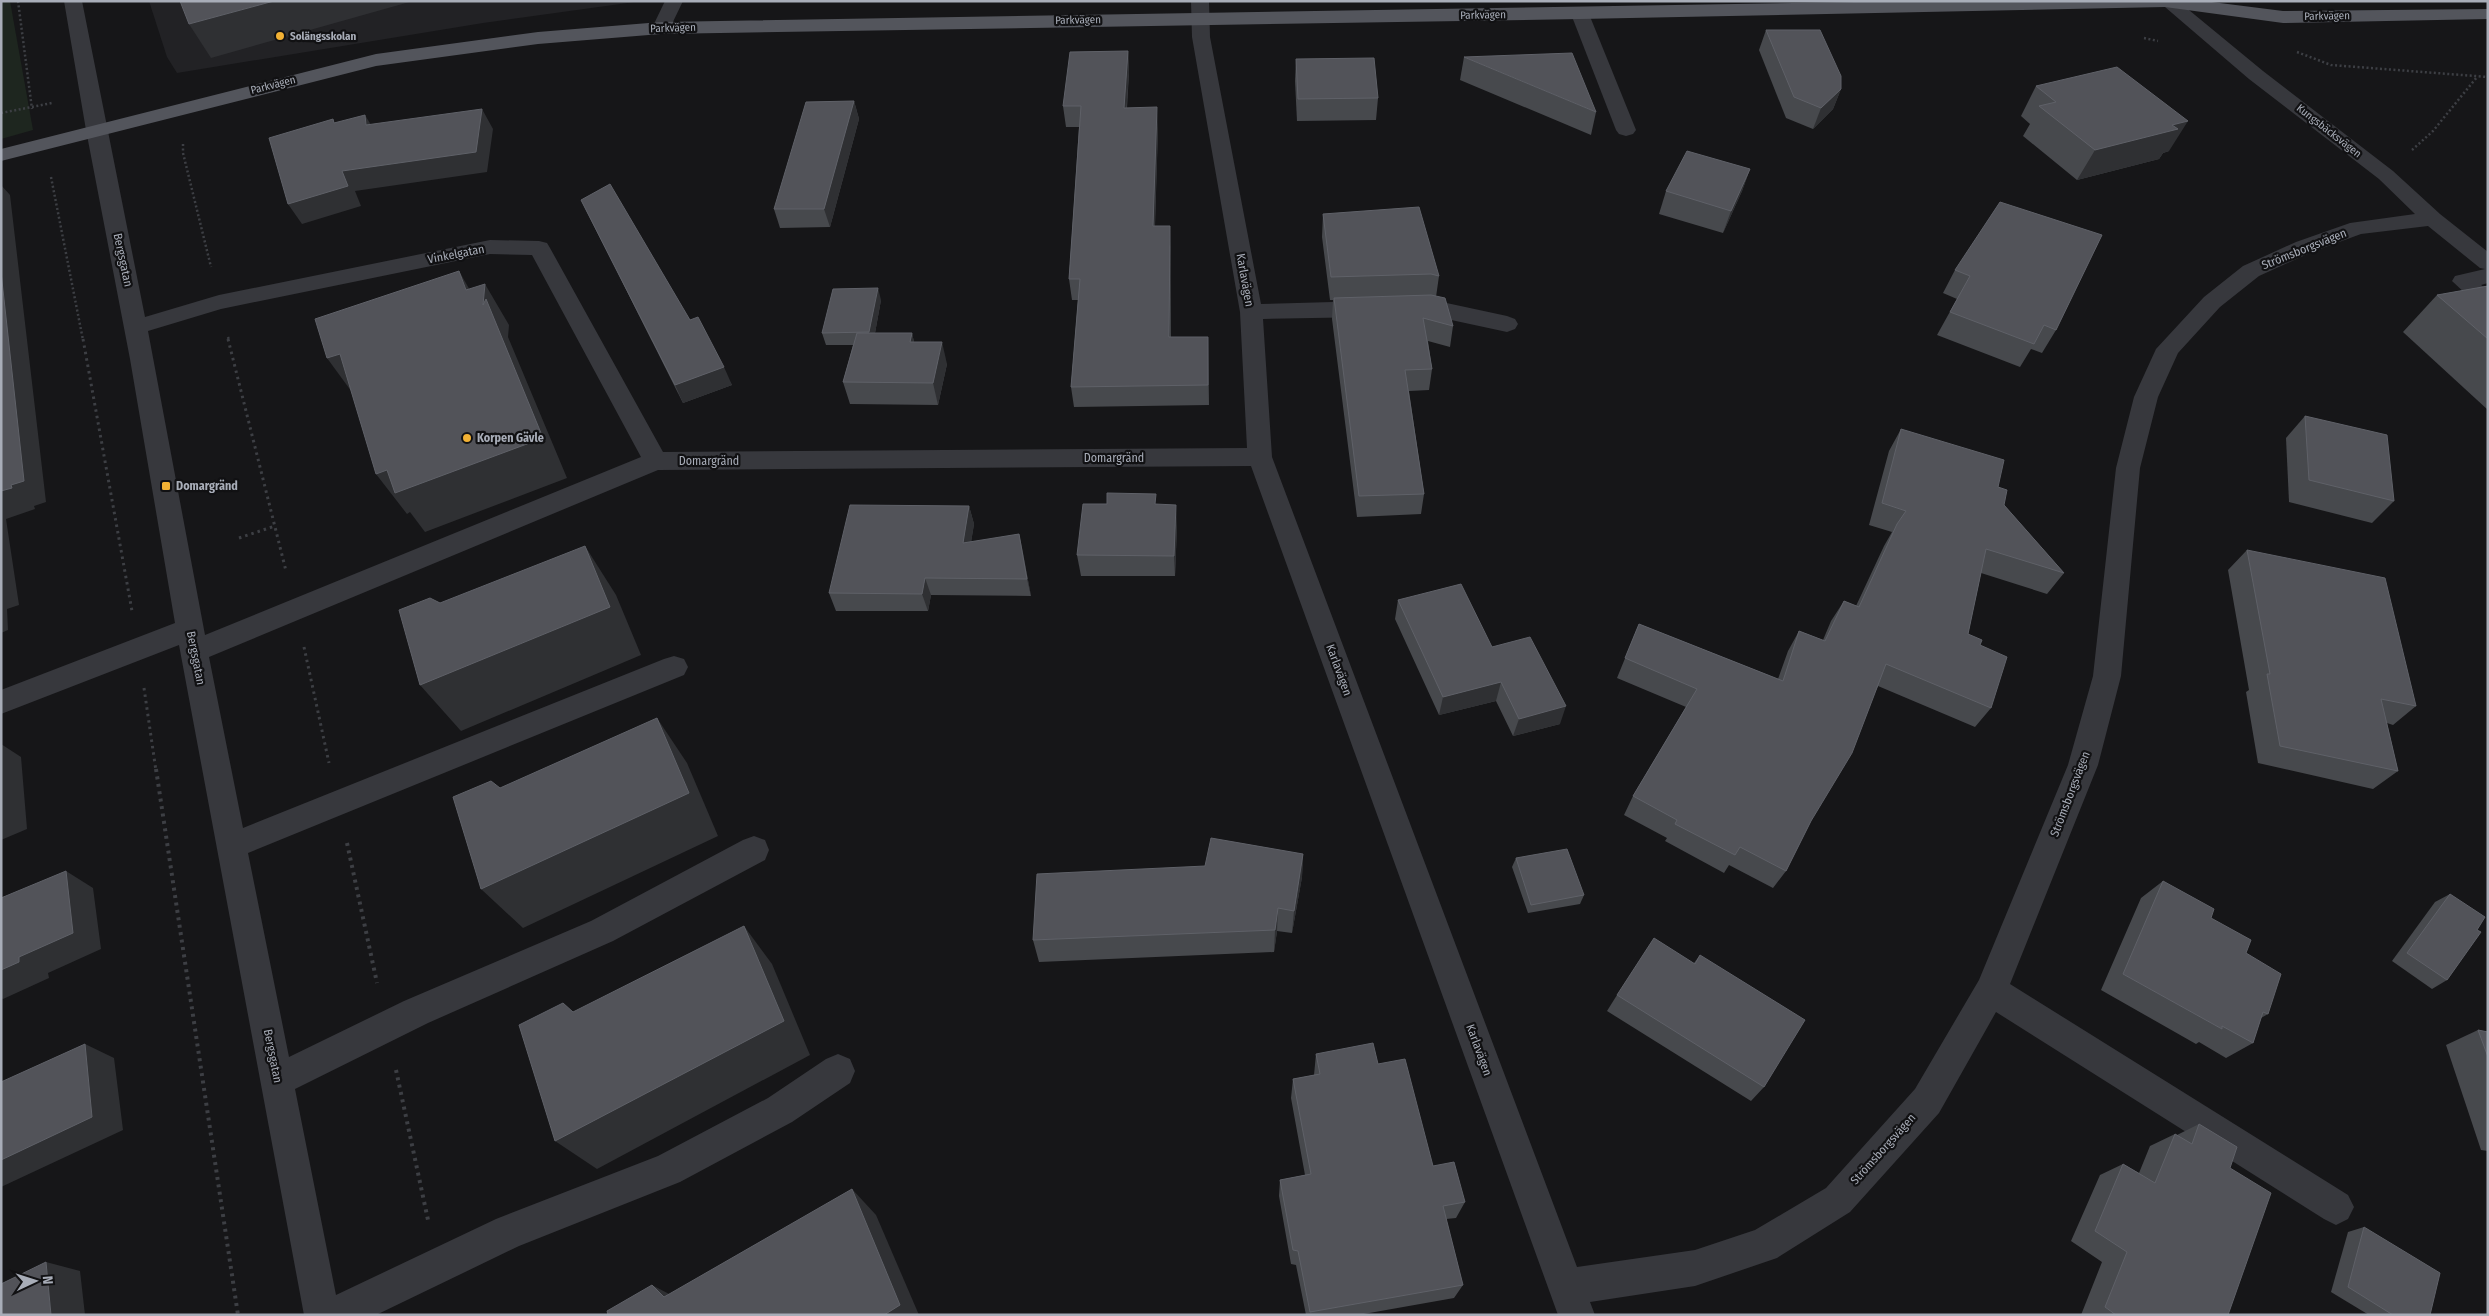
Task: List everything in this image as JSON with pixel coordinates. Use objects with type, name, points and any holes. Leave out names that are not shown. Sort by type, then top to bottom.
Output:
[{"type":"main road","name":"Parkvägen","points":[[6,154],[376,60],[538,38],[661,28],[1200,10],[1580,14],[2172,2],[2282,17],[2488,14]]},
{"type":"street","name":"Bergsgatan","points":[[73,1],[96,130],[136,327],[192,640],[322,1315]]},
{"type":"street","points":[[661,28],[674,1]]},
{"type":"street","name":"Kungsbäcksvägen","points":[[2172,2],[2256,75],[2386,175],[2432,219],[2488,264]]},
{"type":"street","name":"Karlavägen","points":[[1200,10],[1201,37],[1251,312],[1260,457],[1572,1301]]},
{"type":"street","points":[[1580,14],[1626,130]]},
{"type":"street","name":"Strömsborgsvägen","points":[[1572,1301],[1694,1268],[1764,1244],[1838,1200],[1927,1101],[1990,990],[2083,765],[2107,676],[2128,468],[2146,397],[2168,350],[2212,302],[2251,271],[2304,247],[2358,228],[2432,219]]},
{"type":"street","name":"Vinkelgatan","points":[[136,327],[219,302],[490,247],[540,248],[656,462]]},
{"type":"street","points":[[2488,276],[2463,280],[2488,302]]},
{"type":"street","points":[[1251,312],[1428,307],[1507,324]]},
{"type":"street","name":"Domargränd","points":[[1,702],[138,649],[192,640],[296,610],[656,462],[1260,457]]},
{"type":"street","points":[[232,846],[338,802],[506,738],[674,667]]},
{"type":"street","points":[[278,1080],[386,1027],[602,931],[754,850]]},
{"type":"street","points":[[1990,990],[2336,1206]]},
{"type":"street","points":[[335,1315],[509,1232],[668,1170],[780,1110],[838,1071]]},
{"type":"path","points":[[18,1],[33,108]]},
{"type":"path","points":[[2294,51],[2331,65],[2488,77]]},
{"type":"path","points":[[2386,175],[2433,131],[2478,76]]},
{"type":"path","points":[[1,113],[33,108]]},
{"type":"path","points":[[6,154],[13,125],[33,108]]},
{"type":"path","points":[[183,135],[183,153],[296,610],[438,1266]]},
{"type":"path","points":[[51,174],[88,366],[138,649],[238,1315]]},
{"type":"path","points":[[240,538],[275,526]]},
{"type":"shaded area","points":[[1,1],[10,1],[33,130],[1,139]]},
{"type":"shaded area","name":"Solängsskolan","points":[[149,1],[642,1],[483,23],[177,73],[167,57]]},
{"type":"building","points":[[180,1],[274,1],[189,24]]},
{"type":"building","points":[[1766,30],[1820,30],[1841,76],[1841,89],[1821,108],[1794,97]]},
{"type":"building","points":[[1128,51],[1124,108],[1157,107],[1153,226],[1170,226],[1169,337],[1208,337],[1208,385],[1071,387],[1080,279],[1069,279],[1081,106],[1063,106],[1070,52]]},
{"type":"building","points":[[1572,53],[1596,112],[1464,57]]},
{"type":"building","points":[[1374,58],[1378,98],[1298,99],[1296,59]]},
{"type":"building","points":[[2117,67],[2188,121],[2172,125],[2178,129],[2095,150],[2039,106],[2056,102],[2036,86]]},
{"type":"building","points":[[854,101],[824,209],[774,209],[806,102]]},
{"type":"building","points":[[482,109],[476,152],[342,171],[348,186],[288,204],[269,138],[333,119],[334,123],[365,115],[366,125]]},
{"type":"building","points":[[1687,151],[1750,169],[1731,211],[1666,191]]},
{"type":"building","points":[[610,184],[690,320],[698,317],[724,367],[675,385],[581,200]]},
{"type":"building","points":[[2000,202],[2102,235],[2056,330],[2044,325],[2034,344],[1950,312],[1970,276],[1955,270]]},
{"type":"building","points":[[1419,207],[1439,276],[1431,274],[1331,277],[1323,214]]},
{"type":"building","name":"Korpen Gävle","points":[[459,271],[466,290],[485,284],[483,305],[486,299],[543,438],[395,493],[387,470],[376,474],[340,354],[327,358],[315,319]]},
{"type":"building","points":[[1,272],[24,481],[11,485],[12,488],[1,491]]},
{"type":"building","points":[[2488,286],[2488,339],[2437,295]]},
{"type":"building","points":[[878,288],[869,332],[822,333],[833,289]]},
{"type":"building","points":[[1431,295],[1445,298],[1453,326],[1423,318],[1432,369],[1405,370],[1424,494],[1359,496],[1334,298]]},
{"type":"building","points":[[857,333],[912,333],[910,342],[942,342],[933,383],[843,382]]},
{"type":"building","points":[[2305,416],[2387,435],[2394,501],[2309,480]]},
{"type":"building","points":[[1901,429],[2004,460],[1998,487],[2007,490],[2004,505],[2064,573],[1986,549],[1968,634],[1982,640],[1980,645],[2007,657],[1991,708],[1886,664],[1852,753],[1811,821],[1786,871],[1740,847],[1735,855],[1675,824],[1677,820],[1633,796],[1697,689],[1625,658],[1639,624],[1783,681],[1799,631],[1825,641],[1844,601],[1859,607],[1897,524],[1906,511],[1882,503]]},
{"type":"building","points":[[1107,493],[1156,494],[1155,504],[1176,505],[1174,556],[1077,555],[1083,504],[1107,504]]},
{"type":"building","points":[[850,505],[969,506],[963,543],[1019,534],[1027,579],[925,578],[922,594],[829,593]]},
{"type":"building","points":[[585,546],[610,607],[420,685],[399,610],[430,598],[440,603]]},
{"type":"building","points":[[2247,550],[2385,578],[2416,706],[2381,699],[2398,771],[2280,746],[2267,674],[2270,674]]},
{"type":"building","points":[[1461,584],[1492,647],[1530,637],[1566,706],[1519,719],[1501,682],[1443,697],[1398,600]]},
{"type":"building","points":[[657,718],[689,793],[481,889],[453,797],[491,781],[500,788]]},
{"type":"building","points":[[1211,838],[1303,854],[1294,911],[1278,908],[1275,930],[1033,940],[1037,874],[1205,866]]},
{"type":"building","points":[[1567,849],[1584,895],[1531,905],[1516,858]]},
{"type":"building","points":[[66,871],[73,933],[19,957],[19,962],[1,970],[1,898]]},
{"type":"building","points":[[2163,881],[2214,909],[2211,918],[2251,940],[2246,953],[2281,974],[2268,1014],[2263,1012],[2253,1043],[2222,1026],[2222,1029],[2123,974]]},
{"type":"building","points":[[2450,894],[2485,917],[2477,930],[2481,932],[2447,980],[2407,953]]},
{"type":"building","points":[[744,926],[784,1021],[555,1141],[519,1025],[563,1003],[573,1012]]},
{"type":"building","points":[[1654,938],[1695,964],[1700,955],[1805,1020],[1764,1087],[1617,995]]},
{"type":"building","points":[[2478,1030],[2488,1032],[2488,1057]]},
{"type":"building","points":[[1373,1043],[1378,1064],[1405,1059],[1433,1166],[1454,1162],[1465,1202],[1443,1206],[1463,1285],[1310,1312],[1298,1251],[1293,1250],[1280,1180],[1311,1174],[1293,1079],[1320,1074],[1316,1054]]},
{"type":"building","points":[[85,1044],[92,1117],[1,1160],[1,1082]]},
{"type":"building","points":[[2199,1124],[2237,1147],[2230,1168],[2271,1193],[2228,1315],[2116,1315],[2105,1307],[2127,1252],[2095,1231],[2123,1164],[2155,1183],[2175,1134],[2192,1144]]},
{"type":"building","points":[[852,1189],[900,1305],[884,1315],[608,1315],[607,1311],[652,1285],[664,1297]]},
{"type":"building","points":[[2364,1227],[2440,1273],[2430,1315],[2393,1315],[2348,1287]]},
{"type":"building","points":[[46,1262],[51,1315],[1,1315],[1,1284]]},
{"type":"place","name":"Solängsskolan","points":[[280,36]]},
{"type":"place","name":"Korpen Gävle","points":[[467,438]]},
{"type":"place","name":"Domargränd","points":[[166,486]]}]
